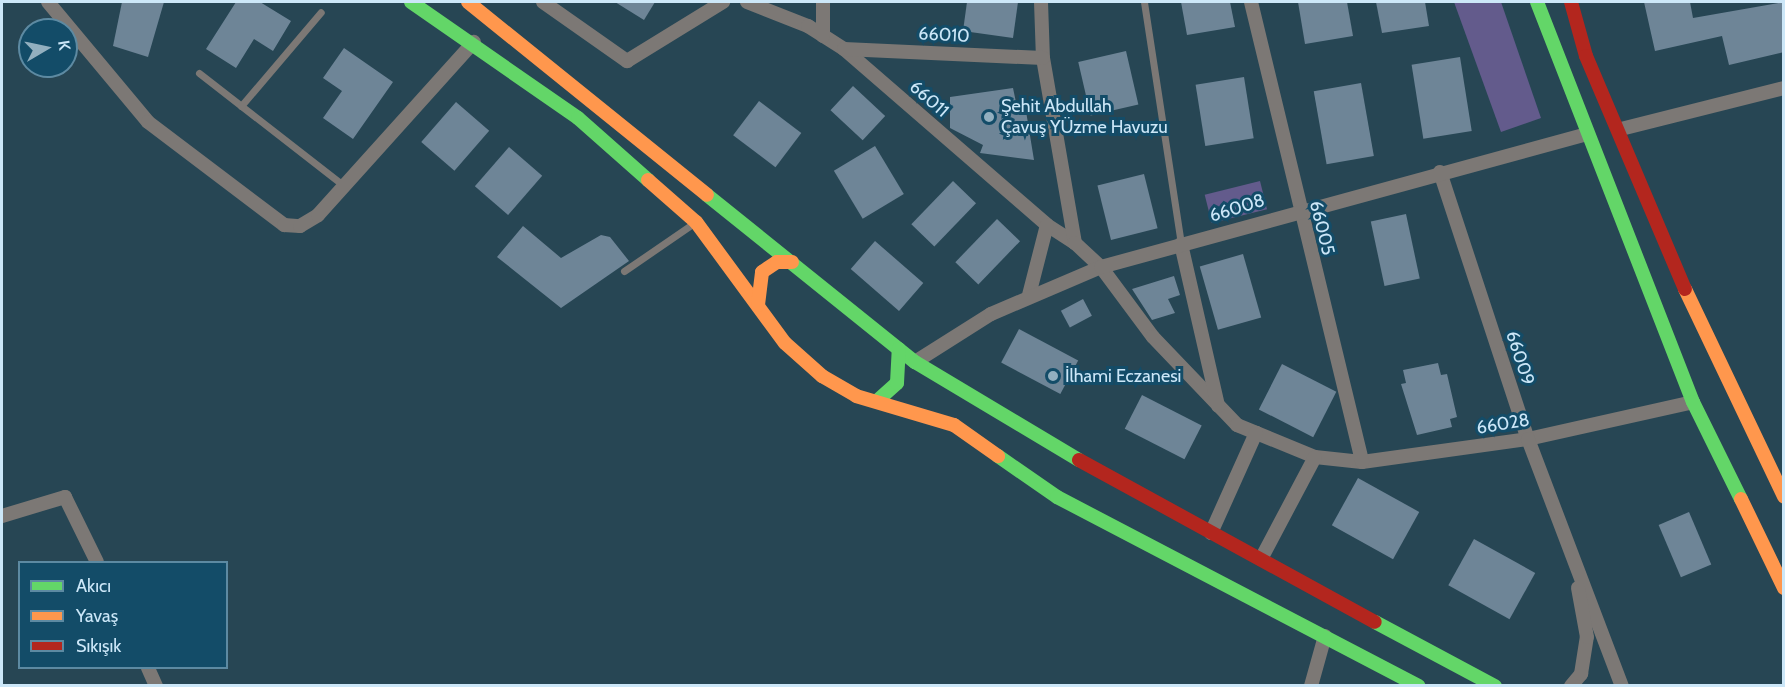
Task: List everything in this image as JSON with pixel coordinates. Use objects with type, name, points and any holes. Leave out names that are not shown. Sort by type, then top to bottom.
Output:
[{"type":"main road","points":[[411,2],[474,42],[578,118],[696,222],[785,343],[822,376],[877,401],[954,425],[1057,497],[1419,686]]},
{"type":"main road","points":[[468,2],[915,362],[1211,533],[1495,686]]},
{"type":"main road","points":[[1537,2],[1693,402],[1784,588]]},
{"type":"main road","points":[[1571,2],[1586,56],[1621,129],[1713,356],[1784,497]]},
{"type":"main road","points":[[758,307],[756,280],[762,272],[777,262],[792,262]]},
{"type":"main road","points":[[877,401],[897,383],[899,349]]},
{"type":"street","points":[[48,2],[148,122],[284,225],[309,223],[474,42]]},
{"type":"street","points":[[543,2],[627,61],[723,2]]},
{"type":"street","name":"66011","points":[[747,2],[823,36],[843,48],[1047,225],[1075,243],[1101,267],[1153,338],[1218,406]]},
{"type":"street","points":[[823,2],[823,36]]},
{"type":"street","points":[[1041,2],[1043,58],[1075,243]]},
{"type":"street","name":"66005","points":[[1251,2],[1298,209],[1362,462]]},
{"type":"street","name":"66010","points":[[843,48],[1043,58]]},
{"type":"street","points":[[1621,129],[1784,88]]},
{"type":"street","name":"66008","points":[[915,362],[1029,295],[1101,267],[1298,209],[1587,134]]},
{"type":"street","name":"66009","points":[[1440,172],[1528,439],[1622,686]]},
{"type":"street","points":[[1029,295],[1047,225]]},
{"type":"street","points":[[1181,244],[1218,406]]},
{"type":"street","name":"66028","points":[[1218,406],[1237,425],[1315,457],[1362,462],[1528,439],[1693,402]]},
{"type":"street","points":[[1211,533],[1256,433]]},
{"type":"street","points":[[1262,559],[1315,457]]},
{"type":"street","points":[[2,516],[65,497],[97,561]]},
{"type":"street","name":"66009","points":[[1571,686],[1581,674],[1587,637],[1572,553]]},
{"type":"street","points":[[1311,686],[1325,636]]},
{"type":"street","points":[[148,669],[156,686]]},
{"type":"lane","points":[[1144,2],[1181,244]]},
{"type":"lane","points":[[241,106],[321,12]]},
{"type":"lane","points":[[199,73],[343,185]]},
{"type":"lane","points":[[624,271],[696,222]]},
{"type":"shaded area","points":[[1454,2],[1501,2],[1541,118],[1501,132]]},
{"type":"shaded area","points":[[1260,181],[1267,209],[1212,223],[1205,195]]},
{"type":"building","points":[[122,2],[164,2],[148,57],[113,46]]},
{"type":"building","points":[[236,2],[260,2],[291,21],[273,51],[254,39],[236,68],[206,49]]},
{"type":"building","points":[[615,2],[655,2],[644,20]]},
{"type":"building","points":[[967,2],[1018,2],[1013,38],[963,31]]},
{"type":"building","points":[[1181,2],[1230,2],[1235,27],[1187,35]]},
{"type":"building","points":[[1298,2],[1347,2],[1353,36],[1305,44]]},
{"type":"building","points":[[1376,2],[1425,2],[1429,26],[1382,33]]},
{"type":"building","points":[[1644,2],[1690,2],[1693,18],[1784,2],[1784,52],[1729,65],[1722,36],[1655,51]]},
{"type":"building","points":[[344,48],[393,82],[353,139],[323,118],[342,91],[323,78]]},
{"type":"building","points":[[1126,51],[1138,105],[1091,116],[1078,62]]},
{"type":"building","points":[[1460,57],[1472,131],[1423,139],[1412,65]]},
{"type":"building","points":[[1244,77],[1254,138],[1205,146],[1196,85]]},
{"type":"building","points":[[1361,83],[1374,156],[1327,164],[1314,91]]},
{"type":"building","points":[[853,86],[885,116],[863,140],[830,110]]},
{"type":"building","name":"Şehit Abdullah Çavuş YÜzme Havuzu","points":[[1013,88],[1017,107],[1025,105],[1034,160],[980,153],[983,145],[950,128],[950,97]]},
{"type":"building","points":[[759,101],[801,133],[775,167],[733,135]]},
{"type":"building","points":[[456,102],[489,131],[454,171],[421,142]]},
{"type":"building","points":[[875,146],[904,194],[863,219],[834,171]]},
{"type":"building","points":[[509,147],[542,176],[508,215],[475,186]]},
{"type":"building","points":[[1144,174],[1158,228],[1111,240],[1097,186]]},
{"type":"building","points":[[953,181],[976,203],[934,246],[911,224]]},
{"type":"building","points":[[1406,214],[1420,279],[1385,286],[1371,221]]},
{"type":"building","points":[[997,219],[1020,241],[978,284],[955,262]]},
{"type":"building","points":[[523,226],[561,258],[601,235],[610,237],[629,261],[561,308],[497,257]]},
{"type":"building","points":[[875,241],[923,283],[899,311],[851,269]]},
{"type":"building","points":[[1243,254],[1261,317],[1218,330],[1200,266]]},
{"type":"building","points":[[1174,276],[1180,295],[1168,299],[1175,313],[1152,320],[1132,289]]},
{"type":"building","points":[[1083,299],[1092,316],[1070,328],[1061,311]]},
{"type":"building","points":[[1019,329],[1078,360],[1060,394],[1001,363]]},
{"type":"building","points":[[1438,363],[1441,375],[1447,374],[1457,417],[1450,419],[1452,427],[1417,435],[1401,384],[1406,383],[1403,370]]},
{"type":"building","points":[[1282,364],[1336,392],[1313,437],[1259,409]]},
{"type":"building","points":[[1142,395],[1202,425],[1184,459],[1125,429]]},
{"type":"building","points":[[1358,478],[1419,512],[1393,559],[1332,525]]},
{"type":"building","points":[[1689,512],[1711,564],[1681,577],[1659,525]]},
{"type":"building","points":[[1474,539],[1535,573],[1510,619],[1448,585]]},
{"type":"traffic: fast","points":[[411,2],[578,118],[648,180]]},
{"type":"traffic: fast","points":[[1537,2],[1693,402],[1741,499]]},
{"type":"traffic: fast","points":[[707,195],[915,362],[1079,460]]},
{"type":"traffic: fast","points":[[877,401],[897,383],[899,349]]},
{"type":"traffic: fast","points":[[998,456],[1057,497],[1419,686]]},
{"type":"traffic: fast","points":[[1375,622],[1495,686]]},
{"type":"traffic: slow","points":[[468,2],[707,195]]},
{"type":"traffic: slow","points":[[648,180],[696,222],[785,343],[822,376],[856,396],[954,425],[998,456]]},
{"type":"traffic: slow","points":[[758,305],[762,272],[777,262],[792,262]]},
{"type":"traffic: slow","points":[[1685,289],[1784,497]]},
{"type":"traffic: slow","points":[[1741,499],[1784,588]]},
{"type":"traffic: jam","points":[[1571,2],[1586,56],[1685,289]]},
{"type":"traffic: jam","points":[[1079,460],[1375,622]]},
{"type":"place","name":"Şehit Abdullah Çavuş YÜzme Havuzu","points":[[989,117]]},
{"type":"place","name":"İlhami Eczanesi","points":[[1053,376]]}]
